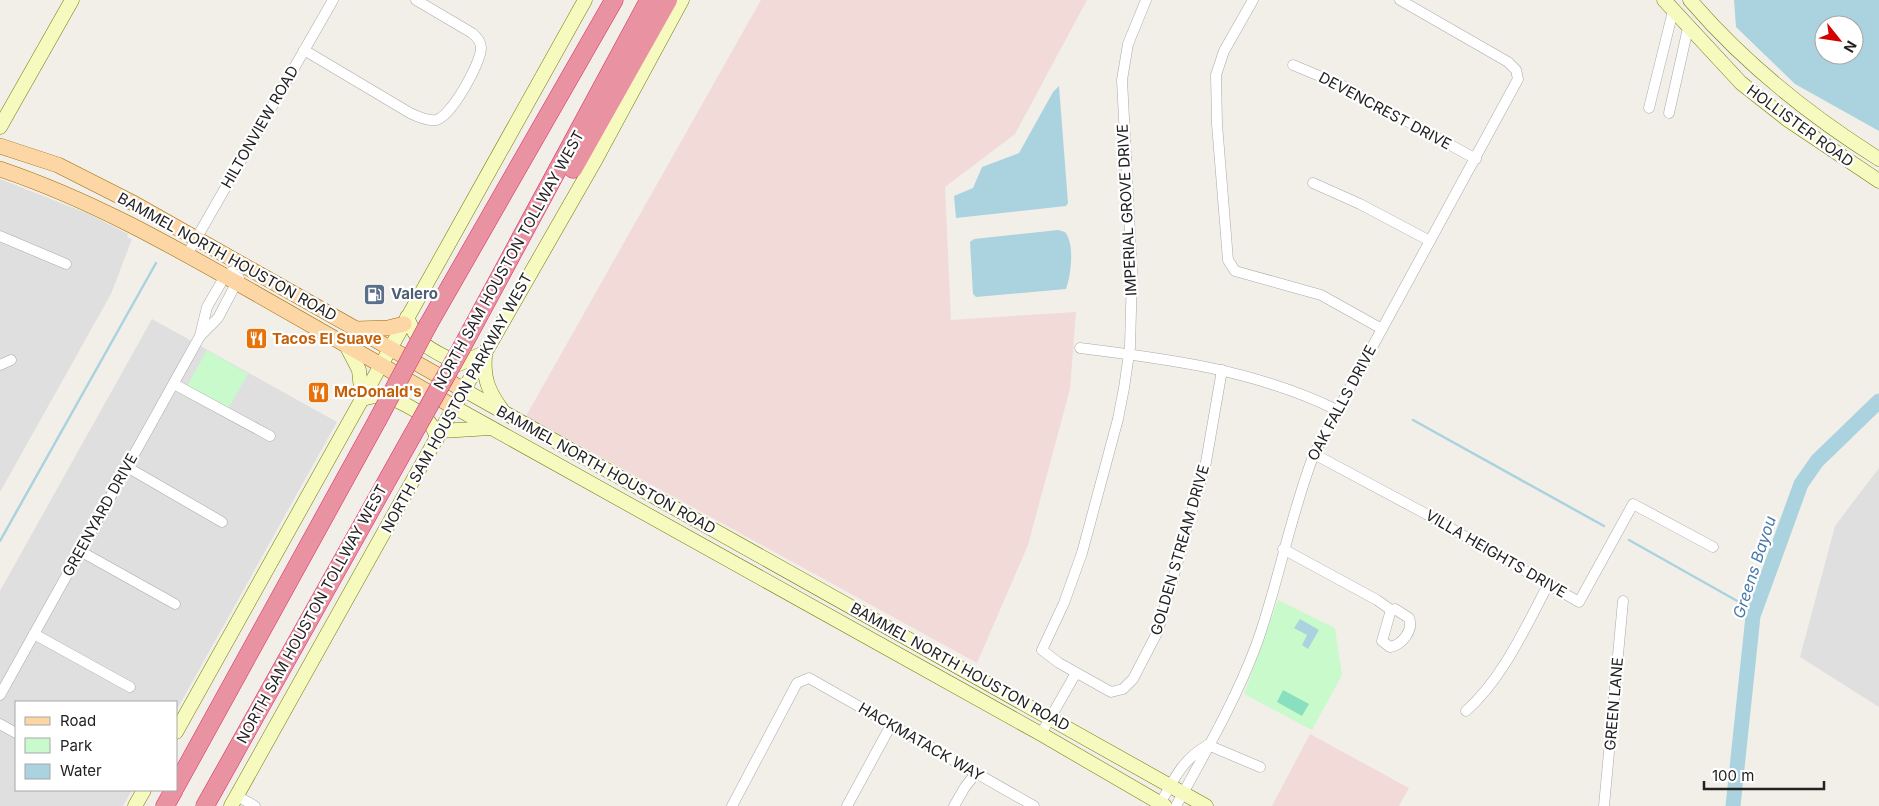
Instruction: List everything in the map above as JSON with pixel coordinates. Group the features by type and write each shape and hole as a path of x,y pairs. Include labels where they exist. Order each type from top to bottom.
{"highway":[{"path":"495,208 522,150 601,0"},
{"path":"178,782 428,325 614,0"},
{"name":"NORTH SAM HOUSTON TOLLWAY WEST","path":"205,806 481,313 649,0"},
{"path":"481,313 561,189 668,0"},
{"path":"165,806 173,791"}],"main road":[{"path":"0,127 72,0"},
{"path":"178,728 585,0"},
{"name":"NORTH SAM HOUSTON PARKWAY WEST","path":"234,801 485,352 596,159 682,0"},
{"path":"1688,28 1695,2"},
{"name":"HOLLISTER ROAD","path":"1695,2 1755,68 1800,104 1879,159"},
{"name":"HOLLISTER ROAD","path":"1671,4 1688,28 1749,89 1788,120 1879,181"},
{"name":"BAMMEL NORTH HOUSTON ROAD","path":"0,146 58,165 196,238 1206,806"},
{"name":"BAMMEL NORTH HOUSTON ROAD","path":"0,169 85,201 188,253 231,280 454,407 1041,734 1162,805"},
{"path":"355,329 388,328 406,320"},
{"path":"406,320 414,335 423,344 459,364 485,352 484,372 486,383 504,412"},
{"path":"346,345 359,370 362,399"},
{"path":"362,399 384,394 428,417 439,435 492,428"},
{"path":"698,544 708,527"},
{"path":"837,620 847,604"},
{"path":"135,806 143,791"}],"street":[{"name":"HILTONVIEW ROAD","path":"188,253 333,0"},
{"path":"304,50 410,113 424,119 437,120 450,111 479,60 481,48 479,38 472,32 416,0"},
{"name":"IMPERIAL GROVE DRIVE","path":"1042,650 1067,597 1082,553 1118,419 1129,354 1132,255 1122,80 1128,44 1146,0"},
{"path":"1253,0 1224,51 1216,75 1228,260 1235,271 1320,295 1382,328"},
{"name":"OAK FALLS DRIVE","path":"1176,806 1230,706 1257,643 1283,549 1314,454 1518,79 1516,70 1508,62 1404,1"},
{"path":"1649,108 1671,4"},
{"path":"1669,112 1688,28"},
{"name":"DEVENCREST DRIVE","path":"1293,66 1341,85 1476,159"},
{"path":"1313,183 1360,204 1430,242"},
{"path":"0,236 66,264"},
{"name":"GREENYARD DRIVE","path":"0,695 200,336 207,307 242,265"},
{"name":"GREENYARD DRIVE","path":"200,336 218,318 231,280"},
{"path":"1080,348 1129,354 1222,370 1276,384 1337,410"},
{"path":"0,365 12,360"},
{"name":"GOLDEN STREAM DRIVE","path":"1042,650 1076,674 1111,692 1123,689 1133,679 1153,642 1173,580 1206,462 1222,370"},
{"path":"174,384 270,436"},
{"name":"VILLA HEIGHTS DRIVE","path":"1314,454 1426,514 1579,602 1633,504 1713,547"},
{"path":"127,467 222,522"},
{"path":"1283,549 1377,600 1390,610"},
{"path":"80,551 175,604"},
{"path":"1466,711 1485,692 1499,671 1548,585"},
{"name":"GREEN LANE","path":"1604,806 1623,601"},
{"path":"34,634 130,688"},
{"path":"1041,734 1076,674"},
{"name":"HACKMATACK WAY","path":"732,806 797,683 809,678 1034,806"},
{"path":"0,724 15,732"},
{"path":"847,806 891,725"},
{"path":"1208,745 1260,767"},
{"name":"OAK FALLS DRIVE","path":"1162,805 1170,786 1193,753 1208,745"},
{"path":"954,806 965,787 976,774"},
{"path":"234,801 256,806"}],"shaded area":[{"path":"761,0 1087,0 1015,134 945,187 951,320 1076,312 1070,389 1028,545 977,663 526,416"},
{"path":"0,179 89,214 128,234 127,237 132,239 111,294 0,492"},
{"path":"152,319 337,422 178,707 178,701 15,701 15,791 131,791 123,806 0,806 0,591"},
{"path":"1879,468 1879,707 1800,657 1835,526"},
{"path":"1310,734 1409,788 1399,806 1272,806"}],"green space":[{"path":"207,350 248,374 228,409 187,386"},
{"path":"1278,600 1335,628 1342,675 1312,730 1244,694"},
{"path":"1283,690 1309,704 1302,716 1277,702"}],"water":[{"path":"1734,0 1879,0 1879,131 1795,84 1736,27"},
{"path":"1059,86 1068,203 1066,206 956,218 954,196 973,188 982,167 1019,153 1053,92"},
{"path":"1058,230 1065,232 1070,244 1071,268 1066,289 976,297 973,294 970,242 974,239"},
{"path":"1300,619 1319,630 1308,649 1302,645 1307,635 1294,628"}],"waterway":[{"path":"0,541 156,263"},
{"name":"Greens Bayou","path":"1733,806 1753,616 1801,484 1817,461 1879,401"},
{"path":"1413,420 1604,526"},
{"path":"1629,540 1755,611"}],"place":[{"name":"Valero","path":"375,294"},
{"name":"Tacos El Suave","path":"256,339"},
{"name":"McDonald's","path":"318,392"}]}
